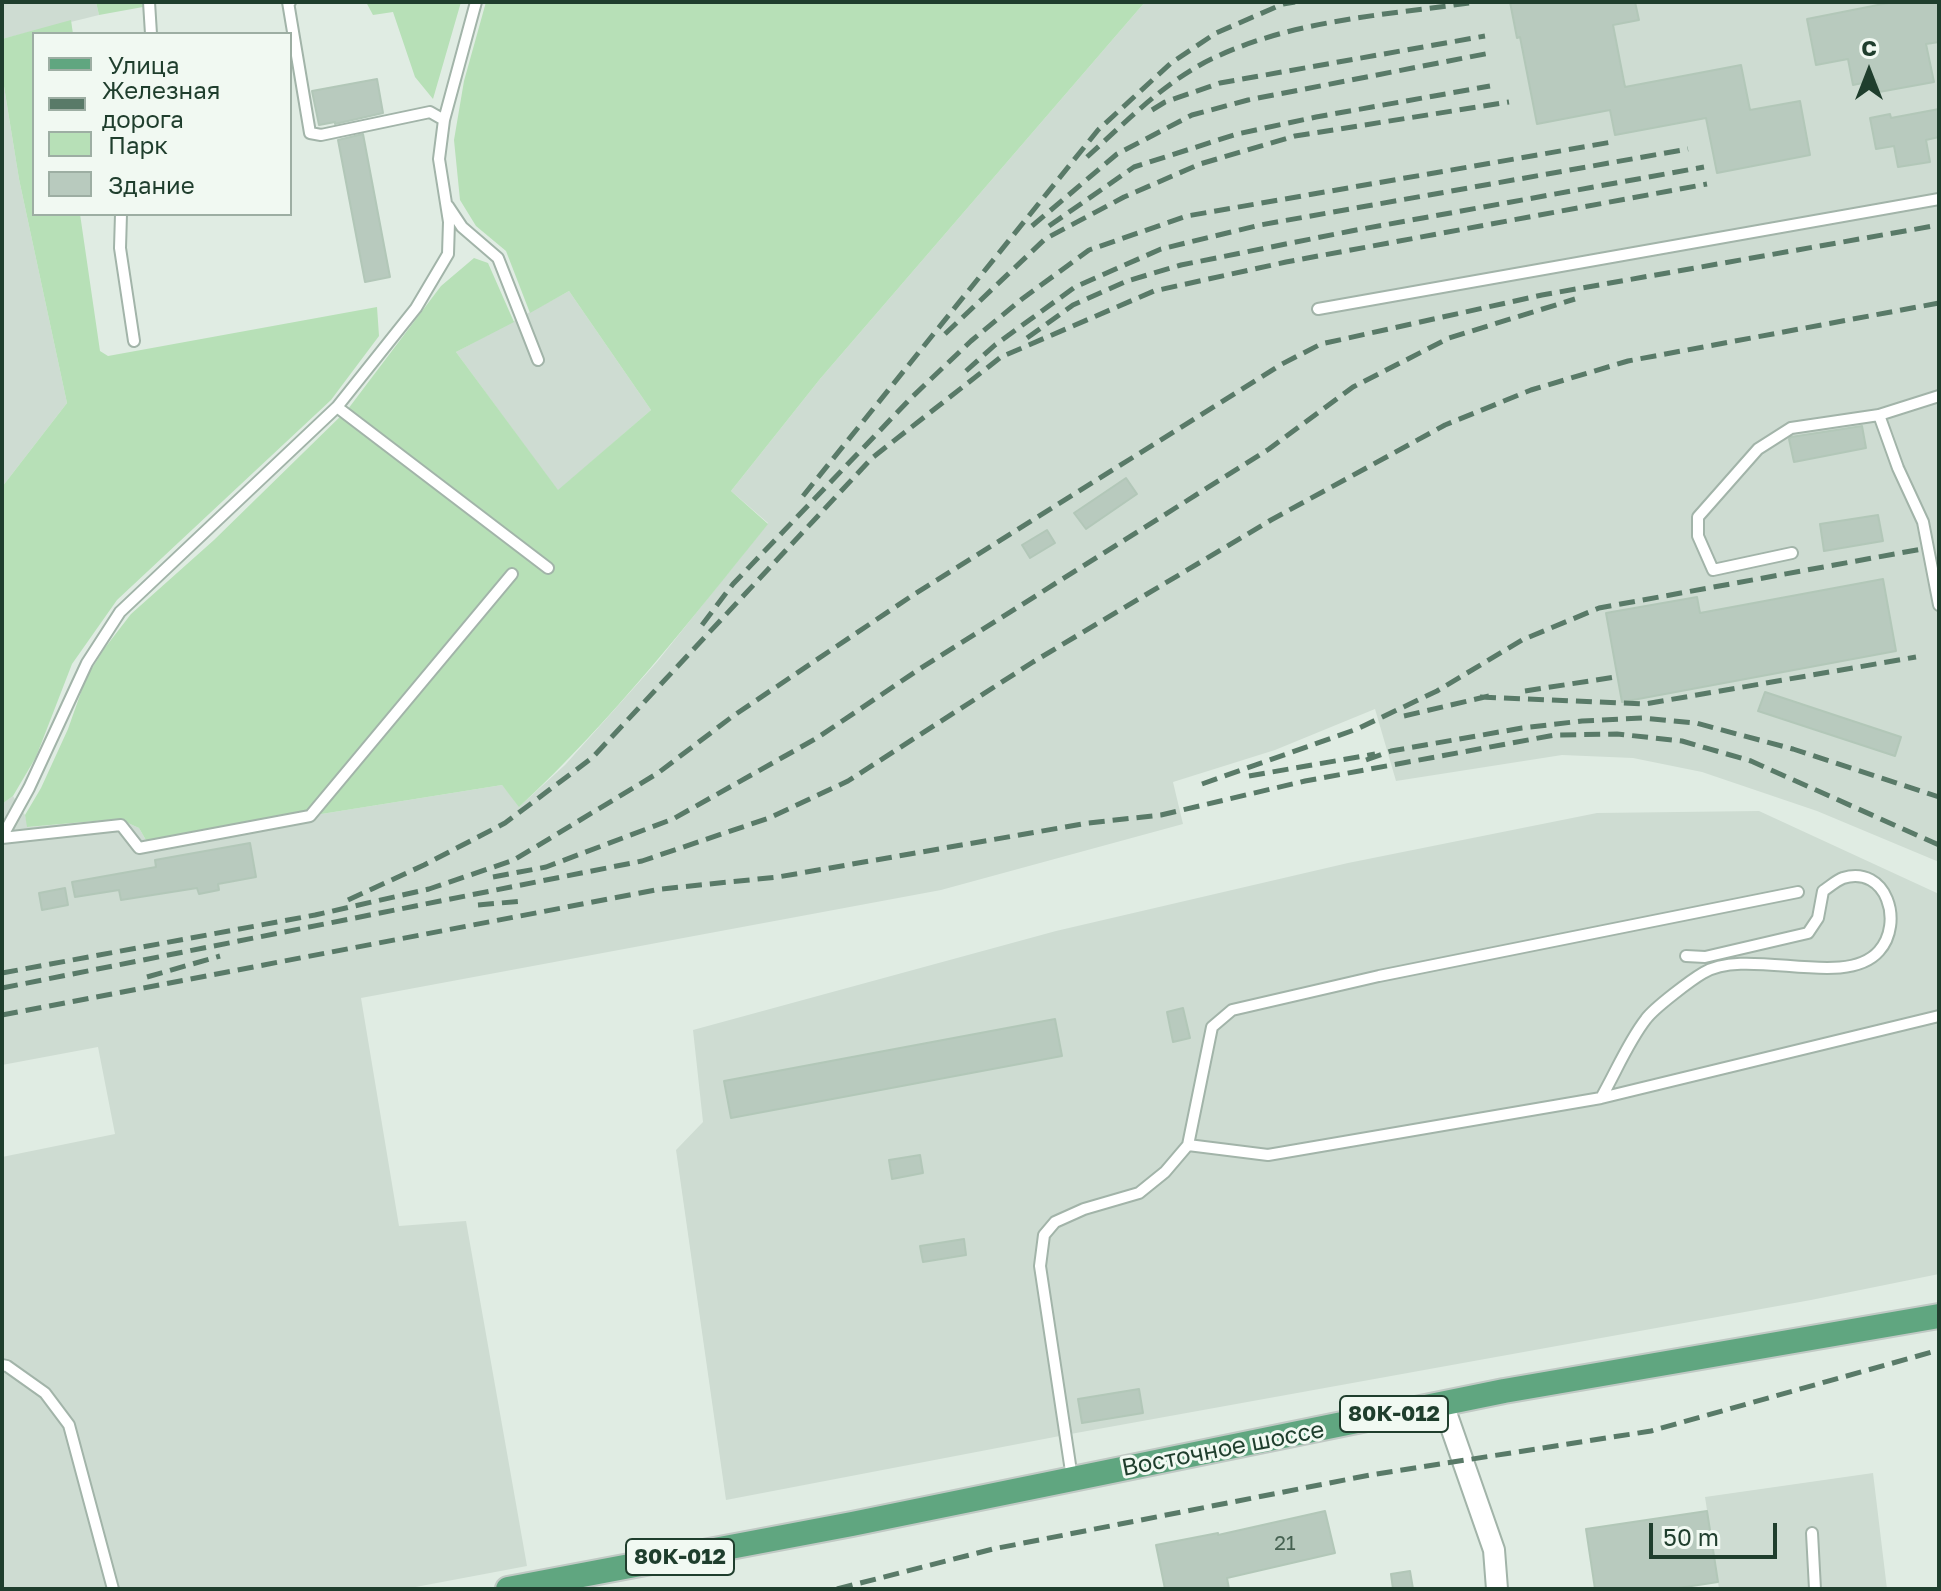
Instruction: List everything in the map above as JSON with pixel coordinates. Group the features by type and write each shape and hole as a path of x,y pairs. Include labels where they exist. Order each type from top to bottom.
{"main road":[{"name":"Восточное шоссе","path":"508,1589 1072,1480 1519,1388 1939,1316"}],"street":[{"path":"1443,1404 1494,1550 1497,1589"}],"lane":[{"path":"149,2 151,32"},
{"path":"290,2 310,133 321,135 430,112 444,120"},
{"path":"2,838 29,788 87,663 120,612 337,407 416,308 448,254 446,204 439,159 444,120 476,2"},
{"path":"1318,309 1939,199"},
{"path":"446,204 462,227 498,258 538,360"},
{"path":"121,216 120,248 134,341"},
{"path":"1792,553 1713,570 1698,536 1698,517 1758,449 1791,428 1879,415 1939,396"},
{"path":"337,407 548,568"},
{"path":"1879,415 1898,468 1923,522 1939,605"},
{"path":"2,838 121,825 139,848 310,816 512,574"},
{"path":"1601,1098 1647,1017 1703,972 1729,963 1801,968 1853,966 1878,952 1892,928 1890,907 1883,890 1867,878 1843,878 1823,891 1818,918 1808,933 1705,957 1686,956"},
{"path":"1072,1480 1040,1266 1044,1235 1055,1222 1084,1209 1139,1193 1165,1172 1188,1145 1212,1027 1232,1010 1379,976 1798,892"},
{"path":"1188,1145 1268,1155 1601,1098 1939,1016"},
{"path":"2,1365 45,1393 69,1425 113,1589"},
{"path":"1812,1533 1815,1589"}],"shaded area":[{"path":"2,2 96,2 99,15 2,39"},
{"path":"1145,2 1939,2 1939,862 1817,811 1702,772 1633,758 1562,755 1396,781 1375,709 1275,750 1173,782 1183,824 941,890 361,998 399,1226 466,1221 527,1566 405,1589 2,1589 2,1157 115,1134 98,1047 2,1065 2,804 13,796 25,815 28,827 119,819 139,828 147,842 502,785 520,806 565,765 657,662 768,523 731,491 820,379"},
{"path":"2,74 19,179 67,403 2,487"},
{"path":"569,291 651,410 558,491 456,352"},
{"path":"1759,811 1939,894 1939,1274 726,1500 676,1150 703,1122 693,1030 1056,931 1348,863 1597,813"},
{"path":"1873,1473 1887,1589 1719,1589 1705,1497"}],"green space":[{"path":"96,2 142,2 143,7 99,15"},
{"path":"366,2 461,2 433,99 415,77 393,12 373,15"},
{"path":"486,2 1145,2 820,379 731,491 768,524 618,706 519,807 502,785 147,842 139,828 119,819 27,827 25,815 68,729 86,678 131,614 214,540 348,409 441,286 474,258 488,263 514,322 456,352 558,490 651,410 569,291 530,313 506,251 476,226 460,200 454,140 464,81"},
{"path":"71,20 73,32 32,32 32,216 80,216 100,351 108,356 377,307 379,336 331,400 117,600 72,664 36,757 13,796 2,804 2,487 67,403 19,179 2,74 2,39"}],"building":[{"path":"1510,2 1635,2 1639,20 1613,25 1625,87 1741,65 1750,110 1800,101 1810,155 1717,173 1706,118 1615,135 1610,110 1537,124"},
{"path":"1893,2 1939,2 1939,42 1926,44 1934,82 1879,92 1877,80 1853,85 1848,59 1816,65 1807,19"},
{"path":"377,79 383,113 319,125 312,91"},
{"path":"1939,109 1939,137 1926,140 1930,162 1898,167 1894,146 1876,149 1870,118 1890,114 1891,118"},
{"path":"363,134 390,277 365,282 338,140"},
{"path":"1862,426 1866,448 1794,462 1791,437"},
{"path":"1126,478 1137,494 1086,529 1074,513"},
{"path":"1878,515 1883,541 1824,551 1820,524"},
{"path":"1047,530 1055,543 1030,558 1022,545"},
{"path":"1883,579 1896,651 1622,702 1606,613 1697,597 1700,613"},
{"path":"1765,692 1901,737 1895,756 1758,711"},
{"path":"250,843 256,877 218,884 219,890 199,894 197,888 121,900 119,890 75,897 72,882 156,867 155,860"},
{"path":"65,888 68,905 42,910 39,893"},
{"path":"1183,1008 1190,1038 1173,1042 1167,1012"},
{"path":"1055,1019 1062,1056 731,1118 724,1081"},
{"path":"920,1155 923,1173 892,1179 889,1160"},
{"path":"964,1239 966,1255 923,1262 920,1246"},
{"path":"1139,1389 1143,1413 1082,1423 1078,1399"},
{"path":"1325,1511 1335,1553 1227,1578 1229,1589 1165,1589 1156,1545 1218,1535"},
{"path":"1707,1511 1718,1582 1672,1589 1595,1589 1586,1529"},
{"path":"1410,1571 1413,1589 1393,1589 1391,1574"}],"railway":[{"path":"803,496 1098,130 1171,63 1216,33 1283,4 1295,2"},
{"path":"1087,157 1149,101 1182,76 1218,56 1278,34 1341,20 1469,3"},
{"path":"1152,110 1165,102 1220,83 1485,36"},
{"path":"1032,226 1117,154 1192,115 1248,100 1490,53"},
{"path":"1049,226 1134,167 1237,134 1490,86"},
{"path":"945,334 1045,239 1124,197 1200,164 1295,136 1509,102"},
{"path":"702,625 733,584 911,398 971,341 1089,250 1187,216 1612,142"},
{"path":"966,371 995,345 1075,287 1161,249 1260,225 1688,149"},
{"path":"1027,338 1073,305 1127,281 1181,265 1704,167"},
{"path":"348,900 505,823 592,758 872,458 1001,357 1154,291 1286,262 1707,184"},
{"path":"2,973 315,915 429,889 514,860 658,773 733,716 913,595 1282,364 1321,344 1542,295 1939,225"},
{"path":"493,877 546,867 673,819 817,738 918,670 1269,449 1353,387 1449,338 1575,299"},
{"path":"2,988 642,861 769,818 848,781 1033,662 1271,520 1445,425 1531,390 1628,361 1939,303"},
{"path":"1202,784 1357,729 1437,691 1522,640 1599,608 1922,549"},
{"path":"1480,697 1645,704 1916,657"},
{"path":"1525,691 1615,677"},
{"path":"1404,716 1489,696"},
{"path":"1366,760 1391,751 1522,728 1643,718 1696,723 1793,749 1939,797"},
{"path":"2,1015 661,889 778,877 1088,823 1161,815 1305,781 1555,735 1617,734 1682,741 1751,761 1939,845"},
{"path":"1249,776 1375,754"},
{"path":"478,905 523,901"},
{"path":"147,977 220,956"},
{"path":"837,1589 993,1549 1370,1475 1651,1431 1939,1350"}]}
